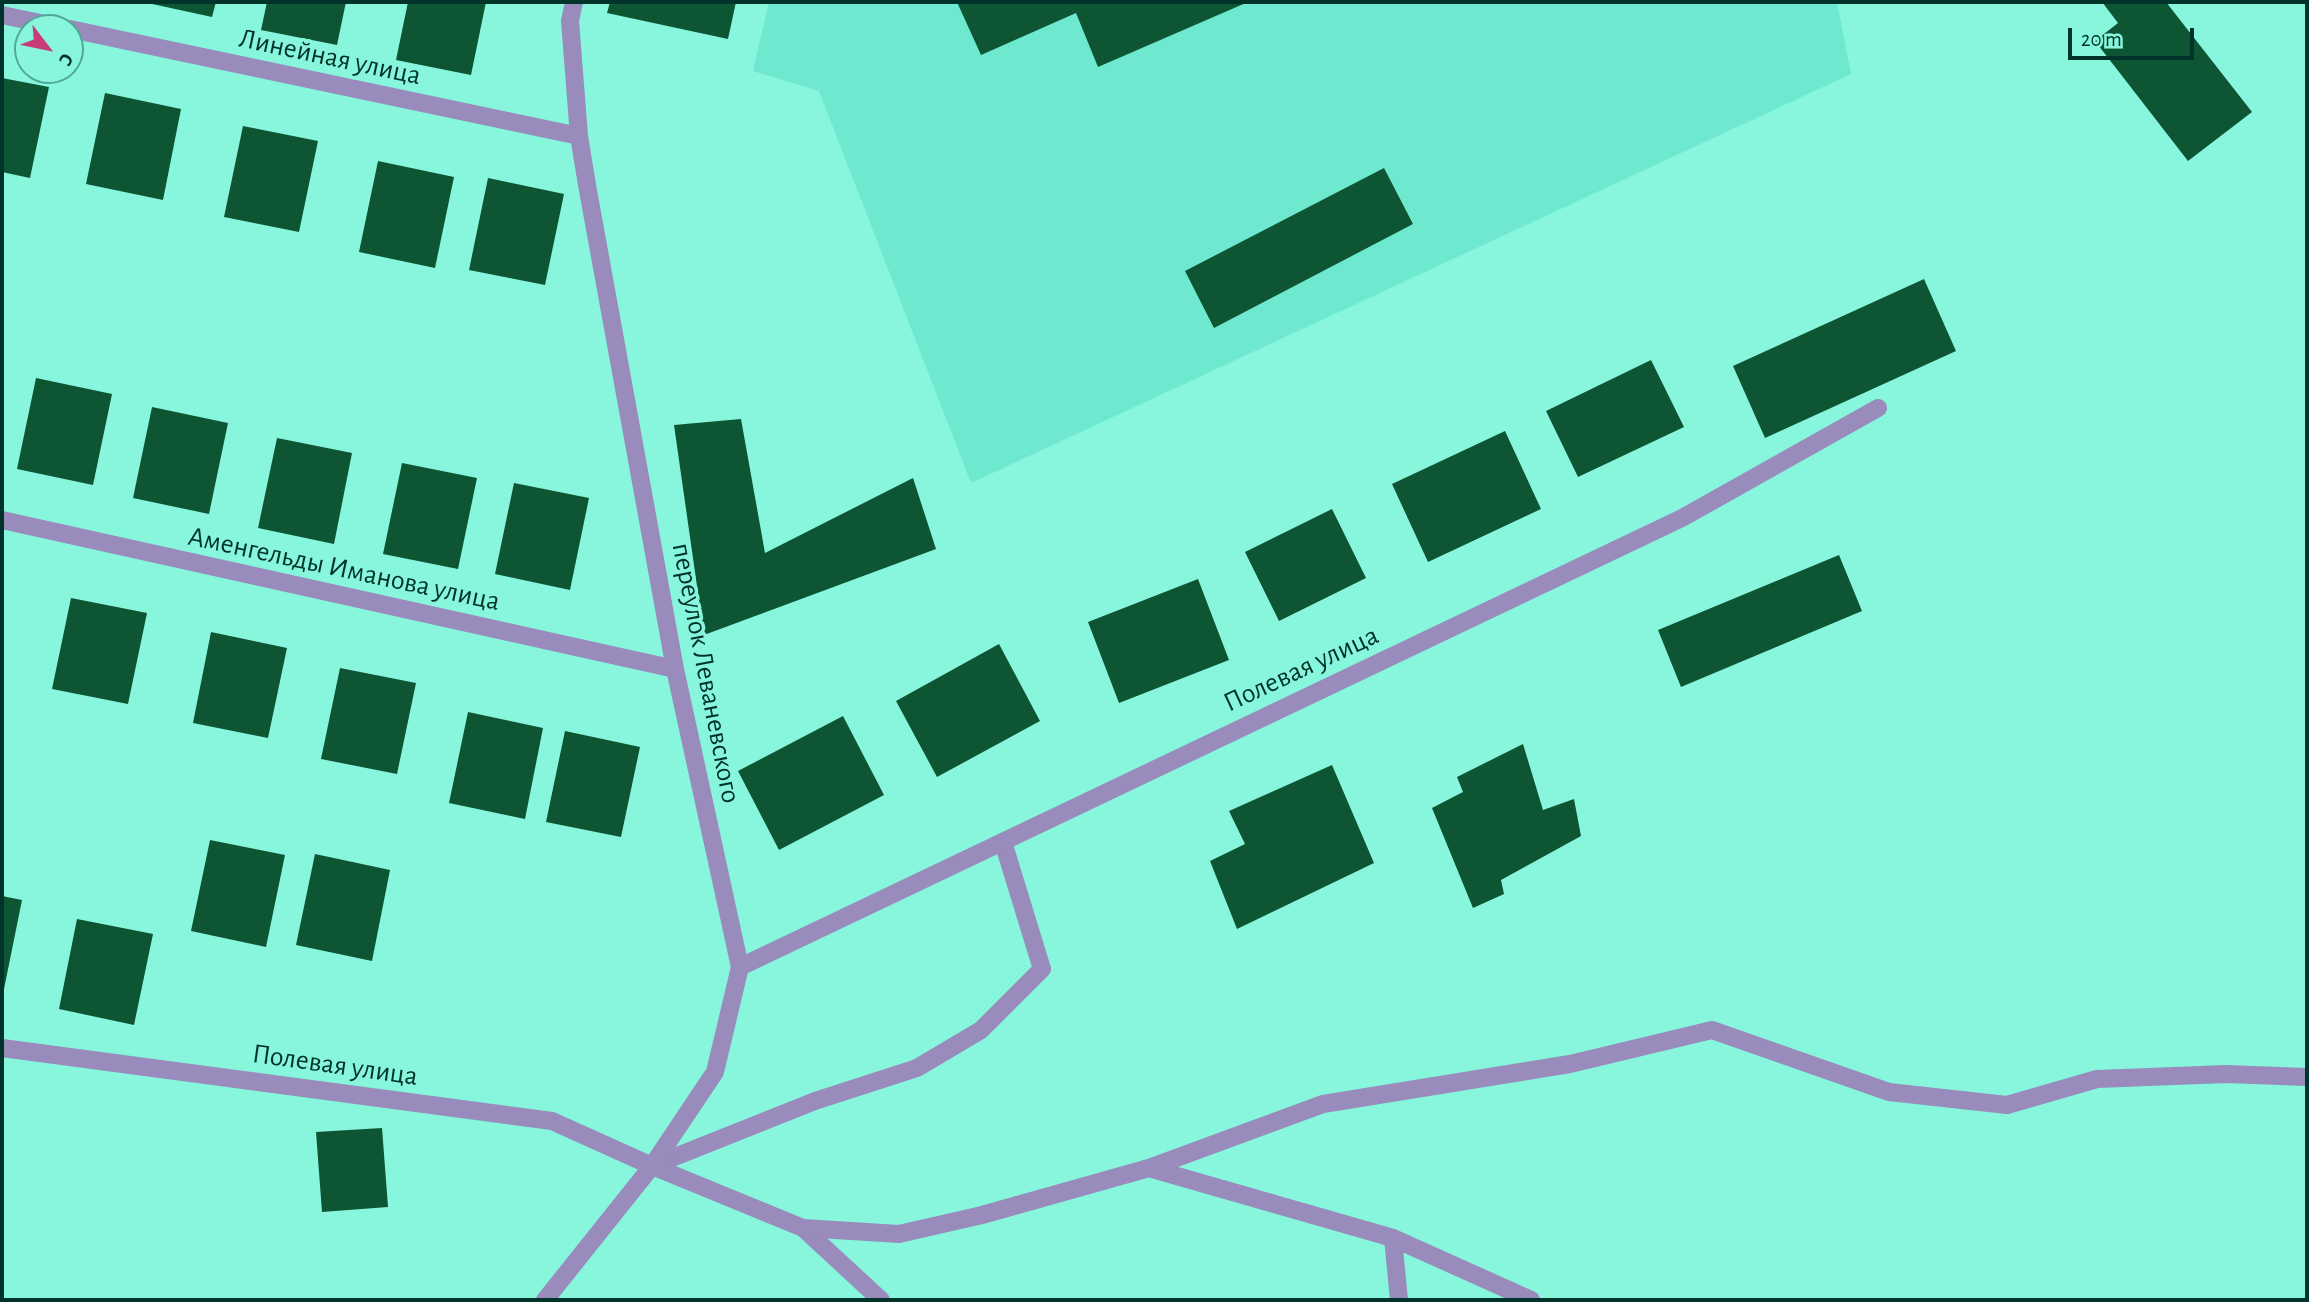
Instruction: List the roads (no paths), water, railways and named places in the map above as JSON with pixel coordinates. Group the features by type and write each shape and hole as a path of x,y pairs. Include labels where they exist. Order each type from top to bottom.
{"street":[{"name":"переулок Леваневского","path":"545,1300 652,1166 715,1072 740,967 676,668 579,136 570,22 574,2"},
{"name":"Линейная улица","path":"84,32 579,136"},
{"name":"Полевая улица","path":"740,967 1682,517 1878,408"},
{"name":"Аменгельды Иманова улица","path":"2,520 676,668"},
{"path":"652,1166 815,1101 917,1068 981,1030 1042,969 1003,842"},
{"path":"803,1228 899,1234 982,1215 1149,1168 1323,1104 1570,1064 1712,1030 1889,1092 2007,1105 2097,1079 2226,1074 2307,1077"},
{"name":"Полевая улица","path":"2,1048 552,1121 652,1166 803,1228"},
{"path":"1149,1168 1393,1238 1531,1300"},
{"path":"803,1228 881,1300"},
{"path":"1393,1238 1399,1300"}]}
